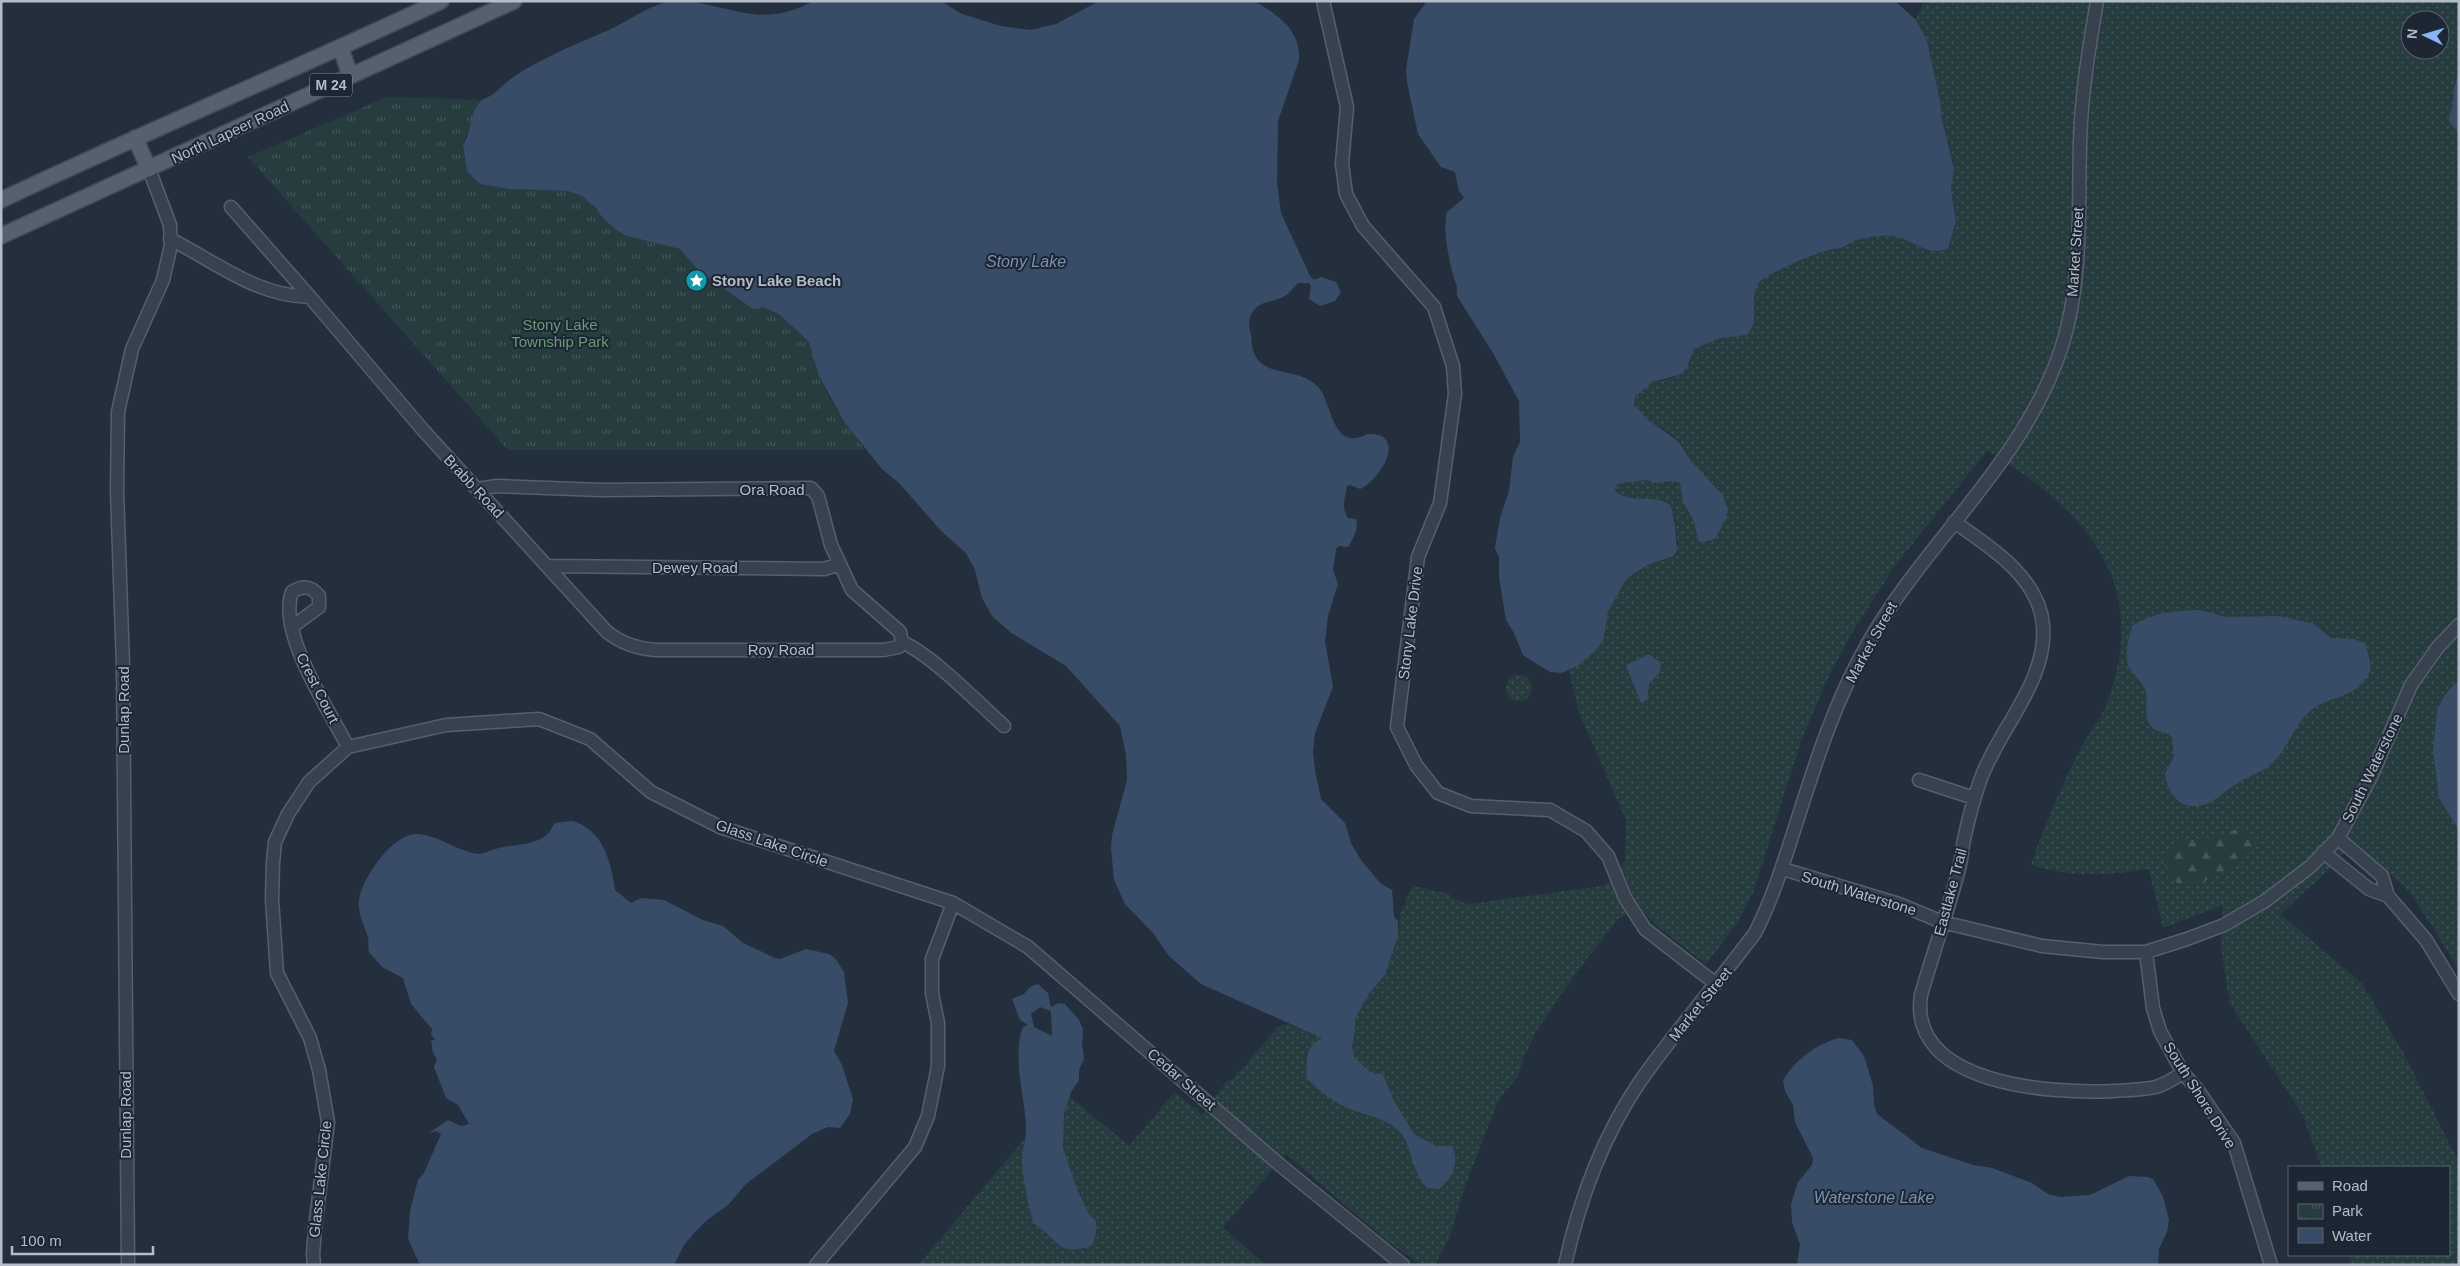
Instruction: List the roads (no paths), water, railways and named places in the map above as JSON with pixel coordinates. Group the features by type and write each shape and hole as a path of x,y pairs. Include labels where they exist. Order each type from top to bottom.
{"main road":[{"name":"North Lapeer Road","path":"1,200 442,1"},
{"name":"North Lapeer Road","path":"1,236 514,1"},
{"path":"341,48 350,76"},
{"path":"135,138 149,169"}],"street":[{"name":"Stony Lake Drive","path":"1322,1 1347,107 1342,164 1346,194 1363,226 1434,307 1453,366 1455,394 1440,503 1418,557 1397,727 1416,765 1438,793 1471,806 1550,810 1586,831 1608,856 1625,898 1645,929 1716,984"},
{"name":"Market Street","path":"1565,1265 1576,1219 1600,1155 1638,1085 1755,933 1783,869 1833,713 1855,666 1891,604 2022,434 2048,383 2065,336 2078,265 2080,140 2084,88 2097,1"},
{"name":"Dunlap Road","path":"128,1265 123,666 118,491 118,412 132,349 164,280 170,238 170,225 164,205 149,169"},
{"name":"Brabb Road","path":"231,207 424,430 607,632 630,646 656,650"},
{"path":"170,238 245,281 266,290 294,297 310,297"},
{"name":"Ora Road","path":"477,489 497,486 601,490 812,488 818,496 831,545 852,590 900,632 902,642 911,646 928,659 1004,726"},
{"name":"Eastlake Trail","path":"1954,522 1988,545 2026,581 2037,601 2043,623 2043,636 2035,674 1988,759 1974,798 1959,871 1920,996 1920,1010 1924,1029 1930,1039 1950,1059 1963,1068 2037,1090 2073,1092 2144,1089 2164,1084 2183,1072"},
{"name":"Dewey Road","path":"549,566 817,569 840,564"},
{"name":"South Waterstone","path":"1783,869 1899,904 1942,922 2060,949 2146,952 2186,939 2241,917 2311,866 2338,838 2371,778 2411,685 2438,647 2459,625"},
{"name":"Crest Court","path":"292,627 297,650 348,747"},
{"name":"Roy Road","path":"656,650 884,650 899,647 902,642"},
{"name":"Glass Lake Circle","path":"314,1265 315,1228 328,1122 320,1070 310,1038 277,973 272,899 273,863 275,842 288,814 309,782 348,747 446,725 539,719 590,739 651,792 720,827 953,903"},
{"path":"1919,780 1974,798"},
{"path":"2338,838 2382,876 2388,896 2426,940 2459,994"},
{"path":"2323,852 2369,889 2388,896"},
{"path":"816,1265 915,1147 928,1116 938,1066 938,1023 932,993 932,959 953,903"},
{"name":"Cedar Street","path":"953,903 1028,947 1280,1166 1404,1265"},
{"name":"South Shore Drive","path":"2146,952 2156,1020 2160,1031 2183,1072 2234,1143 2272,1265"}],"water":[{"name":"Stony Lake","path":"814,1 941,1 962,14 1001,26 1030,30 1056,24 1099,1 1254,1 1279,17 1292,32 1299,49 1299,60 1278,121 1277,183 1281,213 1310,276 1314,280 1321,277 1336,282 1341,292 1335,301 1320,306 1309,299 1311,286 1309,283 1298,283 1285,296 1257,307 1250,316 1249,325 1252,348 1258,360 1265,366 1307,379 1316,385 1323,394 1333,420 1342,434 1349,438 1357,438 1367,434 1377,435 1383,437 1389,449 1383,466 1366,486 1360,489 1350,485 1347,486 1344,502 1346,514 1348,518 1356,519 1357,526 1354,537 1348,547 1339,546 1336,549 1333,570 1338,584 1328,616 1325,641 1333,687 1315,733 1313,751 1321,799 1345,823 1351,843 1361,860 1380,883 1392,890 1394,917 1398,921 1398,935 1385,975 1368,995 1355,1019 1352,1045 1354,1057 1371,1073 1383,1074 1394,1101 1414,1134 1436,1146 1452,1146 1455,1158 1454,1169 1448,1180 1439,1189 1427,1188 1421,1181 1403,1135 1398,1130 1386,1122 1338,1103 1306,1078 1308,1054 1312,1045 1322,1038 1201,984 1169,956 1153,933 1125,904 1114,880 1111,848 1112,835 1127,780 1126,755 1120,726 1066,666 1010,632 992,616 982,598 975,570 966,553 941,531 900,484 882,469 845,423 819,376 809,342 780,315 763,307 753,309 698,270 680,249 627,236 616,230 582,196 568,191 509,189 480,184 467,171 463,145 478,105 509,80 550,56 611,29 651,7 669,2 697,3 760,15 794,10"},
{"path":"1427,1 1895,1 1916,20 1927,40 1940,100 1942,120 1954,168 1951,190 1956,221 1948,248 1941,251 1933,251 1898,237 1874,236 1851,242 1844,247 1827,250 1781,269 1765,278 1756,288 1754,322 1747,335 1720,338 1694,349 1686,369 1679,375 1652,382 1635,397 1634,405 1647,419 1678,441 1691,461 1723,495 1728,510 1726,519 1715,539 1702,543 1698,541 1694,521 1683,502 1680,483 1672,481 1658,483 1645,480 1617,484 1615,491 1622,495 1637,499 1659,500 1671,506 1677,551 1673,556 1648,565 1627,578 1608,612 1604,638 1598,648 1578,666 1561,673 1550,672 1523,655 1506,620 1499,577 1499,557 1495,548 1500,518 1509,491 1513,457 1520,442 1519,401 1493,353 1457,296 1457,287 1449,258 1445,229 1447,212 1464,198 1459,191 1455,172 1441,167 1418,134 1406,70 1414,19"},
{"path":"2459,71 2459,134 2449,121 2449,116 2453,105 2454,89"},
{"path":"2199,610 2227,617 2280,616 2314,624 2331,638 2353,639 2366,643 2371,667 2368,676 2362,684 2309,712 2303,718 2277,759 2267,767 2234,785 2210,802 2198,806 2190,806 2183,804 2173,795 2166,781 2165,773 2174,756 2172,737 2154,729 2150,725 2146,712 2145,688 2128,665 2127,651 2132,626 2140,621 2165,613"},
{"path":"1649,654 1661,663 1660,672 1649,684 1647,700 1641,703 1626,665"},
{"path":"2459,679 2459,830 2439,798 2433,750 2437,711 2444,696"},
{"path":"572,821 583,825 598,839 608,858 615,890 631,903 641,898 664,900 703,920 723,926 743,943 775,958 780,959 806,949 829,954 836,959 844,972 848,1003 834,1051 842,1065 853,1099 850,1114 840,1128 828,1127 812,1134 746,1184 728,1205 707,1220 695,1232 684,1245 674,1265 420,1265 408,1239 410,1211 418,1180 424,1173 441,1134 437,1131 429,1133 448,1120 461,1126 469,1124 458,1105 446,1098 434,1067 437,1059 433,1053 431,1041 435,1039 431,1035 432,1029 411,1004 403,978 382,967 369,952 368,936 359,910 361,891 380,858 399,840 409,835 426,835 466,851 480,854 538,840 549,833 555,823"},
{"path":"1038,984 1048,993 1051,1007 1058,1003 1065,1004 1079,1020 1083,1029 1084,1059 1079,1070 1079,1080 1071,1092 1064,1113 1063,1148 1077,1189 1089,1214 1096,1221 1096,1234 1092,1245 1080,1249 1071,1250 1064,1248 1034,1224 1026,1193 1022,1160 1026,1134 1018,1052 1023,1027 1028,1025 1020,1020 1012,999 1024,994 1030,987","holes":["1040,1007 1051,1011 1052,1036 1034,1027 1031,1014"]},
{"name":"Waterstone Lake","path":"1838,1038 1852,1040 1864,1056 1873,1086 1874,1104 1877,1114 1922,1148 1973,1165 1992,1168 2032,1183 2048,1194 2060,1197 2090,1195 2129,1176 2148,1177 2154,1180 2163,1197 2169,1220 2167,1232 2159,1249 2158,1265 1797,1265 1800,1244 1792,1222 1791,1204 1798,1182 1812,1165 1813,1158 1795,1122 1793,1105 1785,1091 1783,1080 1793,1066 1806,1054"}],"place":[{"name":"Stony Lake Beach","path":"696,280"}],"park label":[{"name":"Stony Lake Township Park","path":"560,332"}]}
